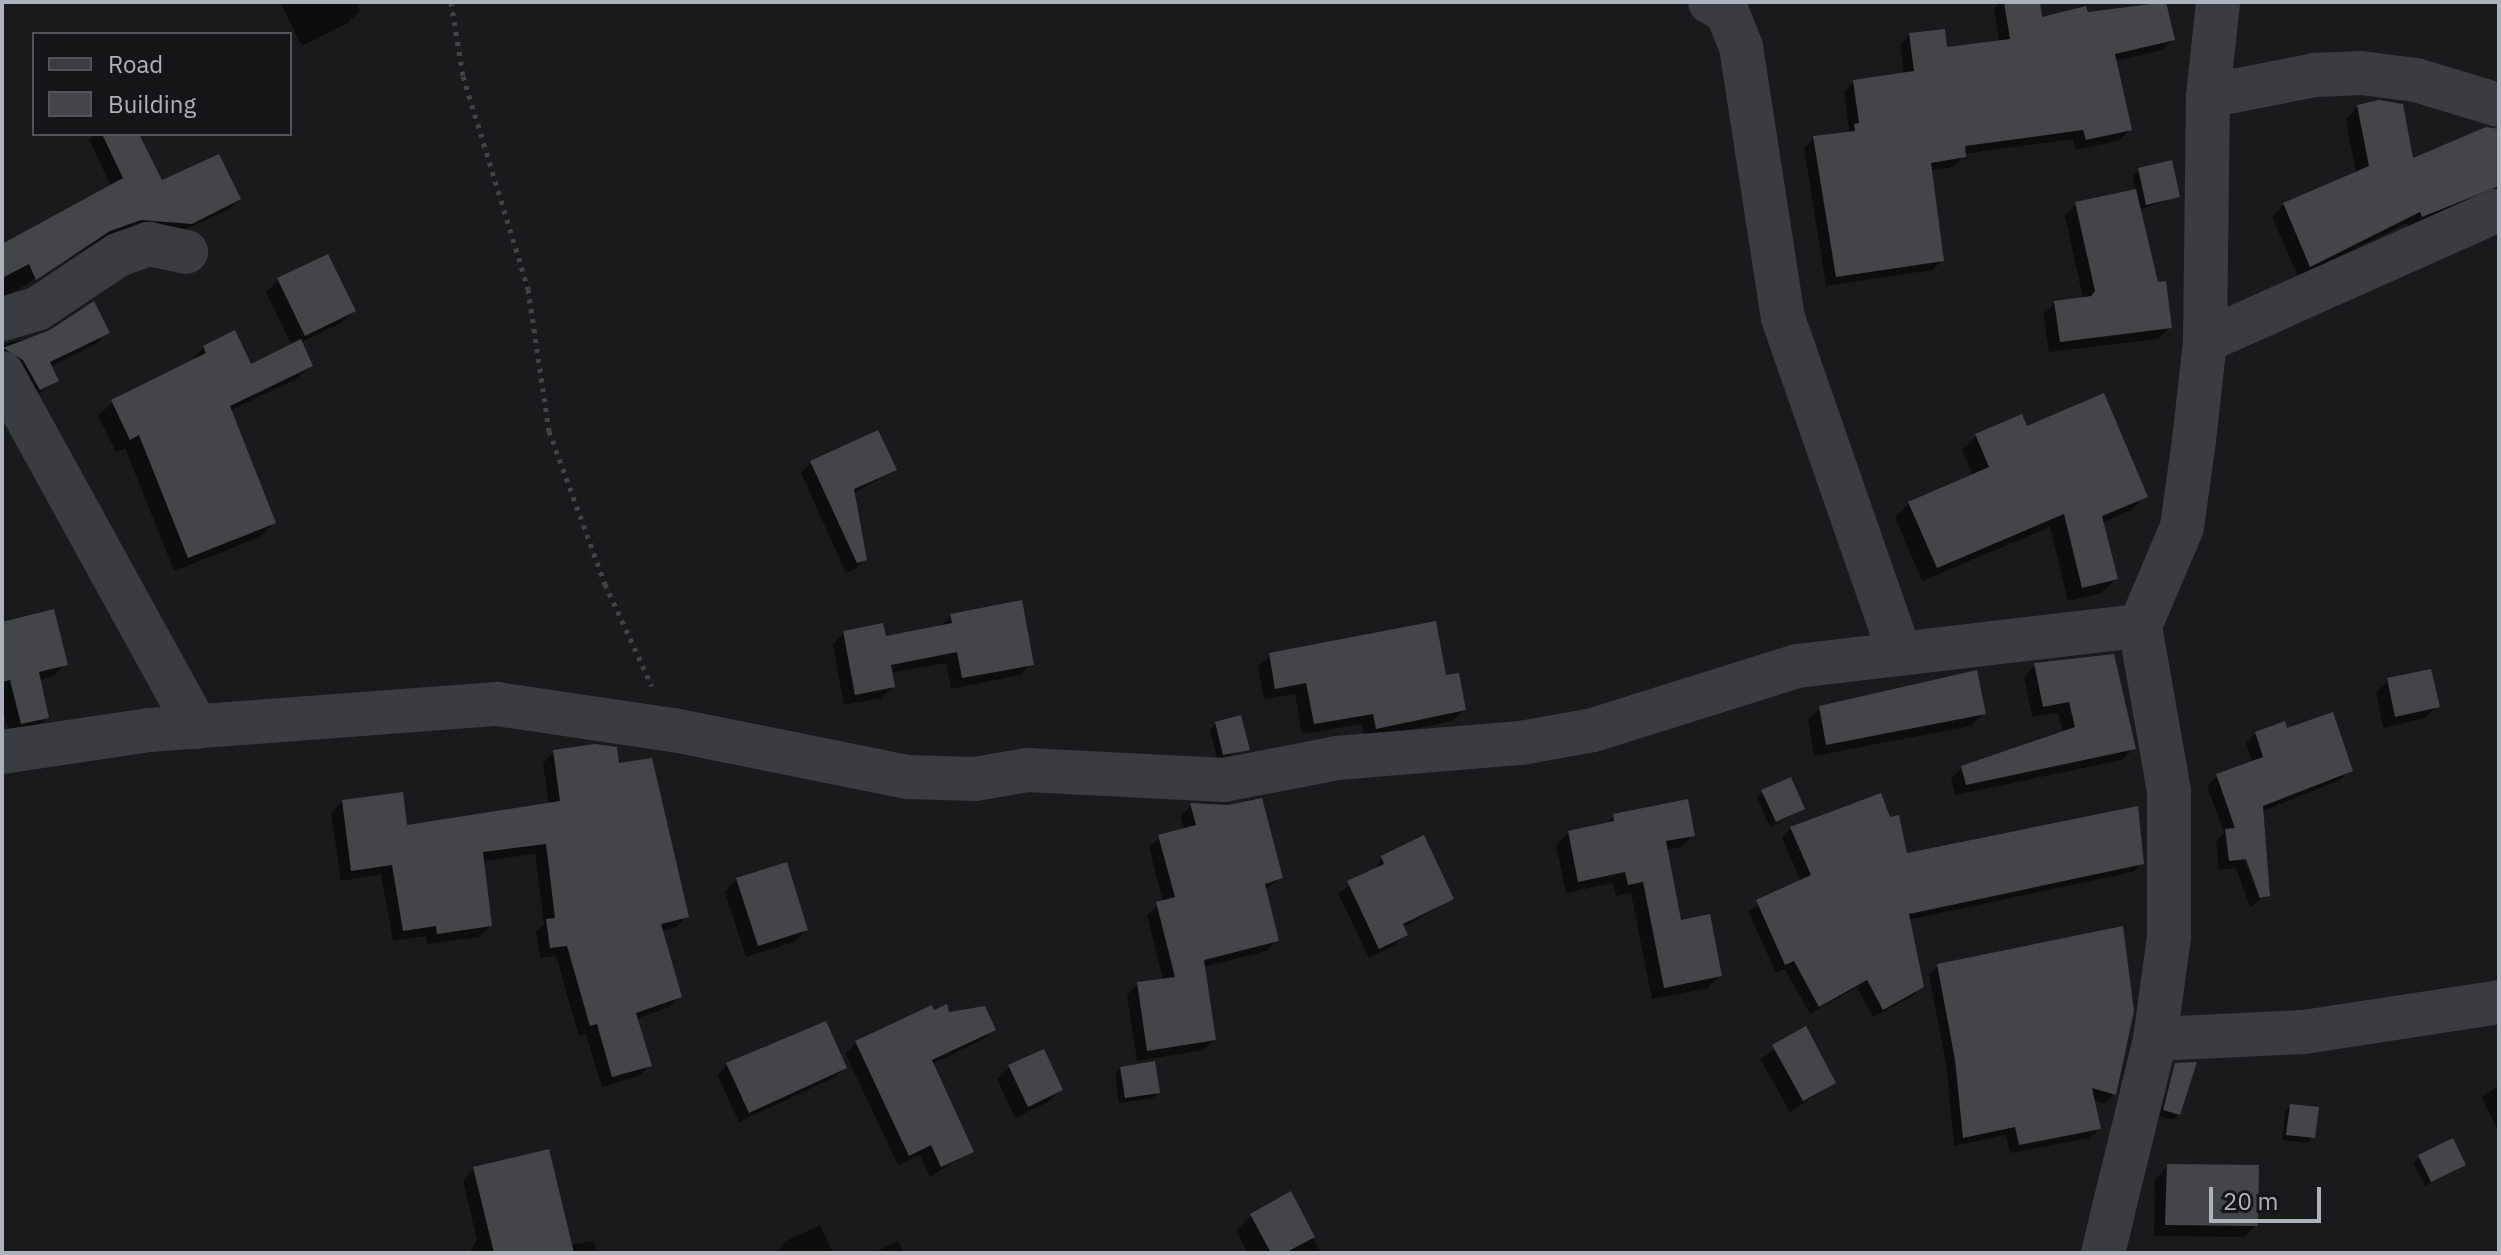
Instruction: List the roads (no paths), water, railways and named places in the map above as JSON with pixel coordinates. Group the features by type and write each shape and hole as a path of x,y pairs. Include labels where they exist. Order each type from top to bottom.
{"street":[{"path":"1710,2 1727,12 1741,47 1783,318 1899,652"},
{"path":"2103,1253 2155,1039 2169,937 2169,791 2140,626 2182,527 2205,341 2208,96 2218,2"},
{"path":"2208,96 2315,75 2361,73 2416,80 2498,102"},
{"path":"2205,341 2496,211"},
{"path":"2,319 37,309 65,286 128,251 149,244 186,252"},
{"path":"2,373 197,727"},
{"path":"2,752 197,727 497,704 674,730 908,777 975,779 1027,770 1224,780 1337,758 1521,743 1593,730 1797,666 2140,626"},
{"path":"2155,1039 2304,1032 2499,1002"}]}
